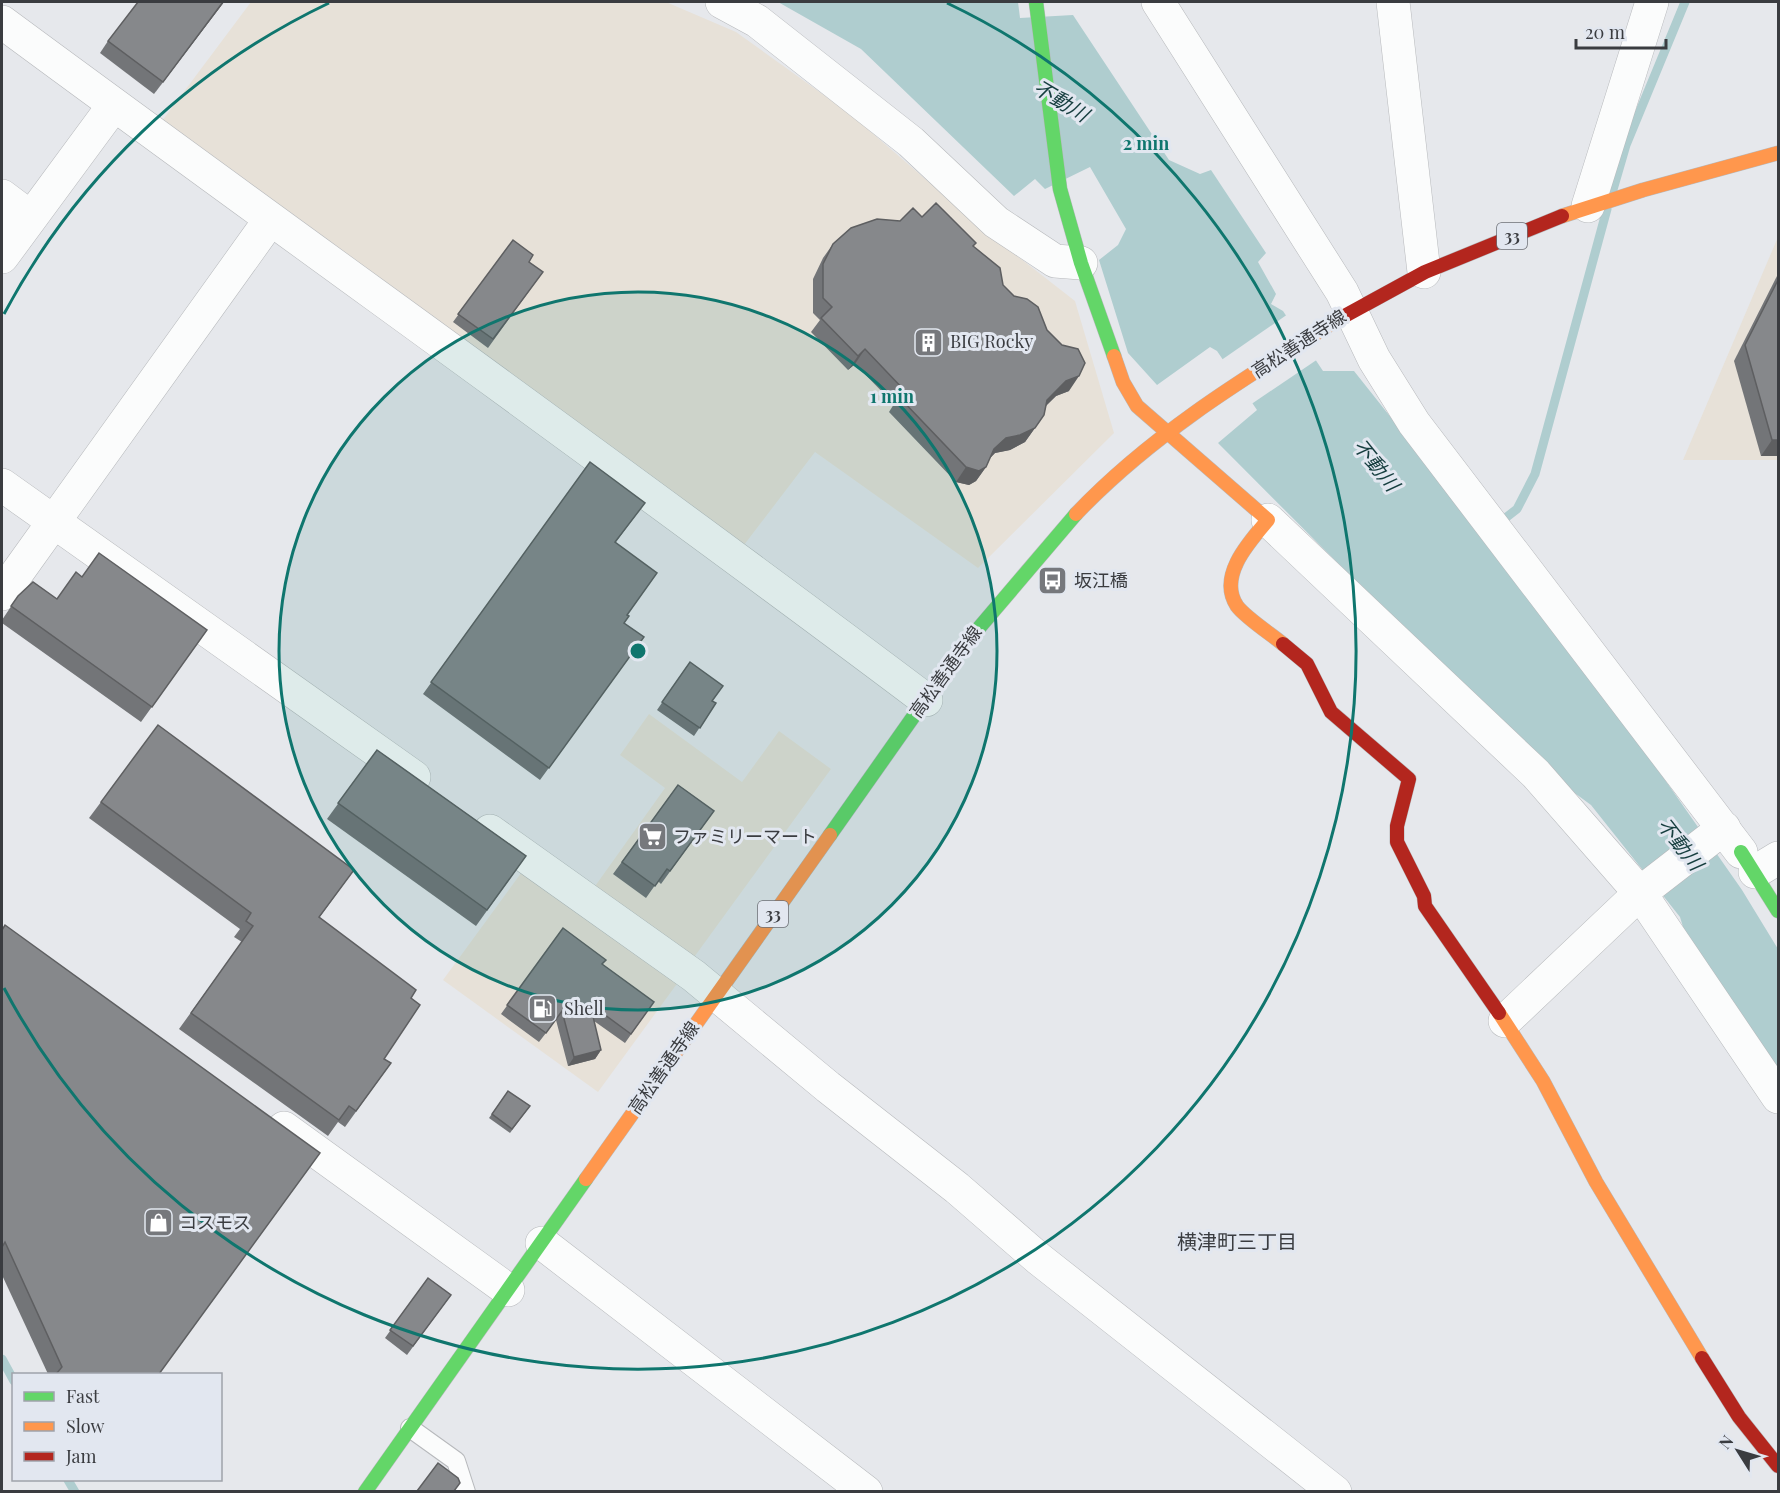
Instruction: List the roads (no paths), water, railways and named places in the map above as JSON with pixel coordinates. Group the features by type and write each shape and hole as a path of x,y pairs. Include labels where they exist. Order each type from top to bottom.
{"main road":[{"path":"1037,5 1060,189 1081,264 1123,382 1137,406 1268,520 1244,547 1230,581 1231,593 1237,606 1307,664 1331,712 1409,779 1409,788 1397,821 1396,842 1424,897 1425,906 1506,1021 1543,1081 1596,1182 1635,1243 1689,1336 1740,1417 1779,1466"},
{"name":"高松善通寺線","path":"365,1491 961,649 1028,567 1126,465 1166,431 1234,386 1350,311 1424,272 1594,204 1779,153"},
{"path":"1742,849 1779,911"}],"street":[{"path":"722,2 757,21 911,142 996,222 1055,261 1081,264"},
{"path":"1158,2 1342,292 1374,359 1414,423 1742,849 1646,888 1506,1021"},
{"path":"1393,2 1424,272"},
{"path":"1594,204 1652,2"},
{"path":"2,22 270,220 529,405 926,700"},
{"path":"2,257 114,105"},
{"path":"2,196 18,208 2,231"},
{"path":"2,594 270,220"},
{"path":"2,485 435,792"},
{"path":"1268,520 1536,774 1646,888 1779,1097"},
{"path":"464,813 694,976 828,1087 957,1188 1039,1259 1335,1491"},
{"path":"262,1112 508,1290"},
{"path":"542,1243 866,1491"}],"lane":[{"path":"410,1428 456,1461 466,1491"}],"water":[{"name":"不動川","path":"778,2 1018,2 1020,18 1073,15 1169,160 1200,174 1211,170 1266,253 1258,262 1276,294 1271,304 1283,311 1323,371 1354,371 1462,507 1663,777 1742,890 1778,949 1778,1072 1684,930 1680,917 1591,805 1546,772 1218,443 1257,410 1217,351 1210,347 1157,385 1128,353 1099,260 1118,245 1126,229 1090,167 1045,189 1035,179 1014,196 861,49"}],"waterway":[{"path":"1612,193 1626,145 1685,2"},
{"path":"1499,523 1517,509 1535,474 1607,209"},
{"path":"2,1359 12,1377"},
{"path":"69,1481 75,1492"}],"place":[{"name":"BIG Rocky","path":"929,342"},
{"name":"坂江橋","path":"1053,581"},
{"name":"ファミリーマート","path":"652,837"},
{"name":"Shell","path":"543,1009"},
{"name":"コスモス","path":"158,1223"}],"district":[{"name":"横津町三丁目","path":"1237,1242"}]}
